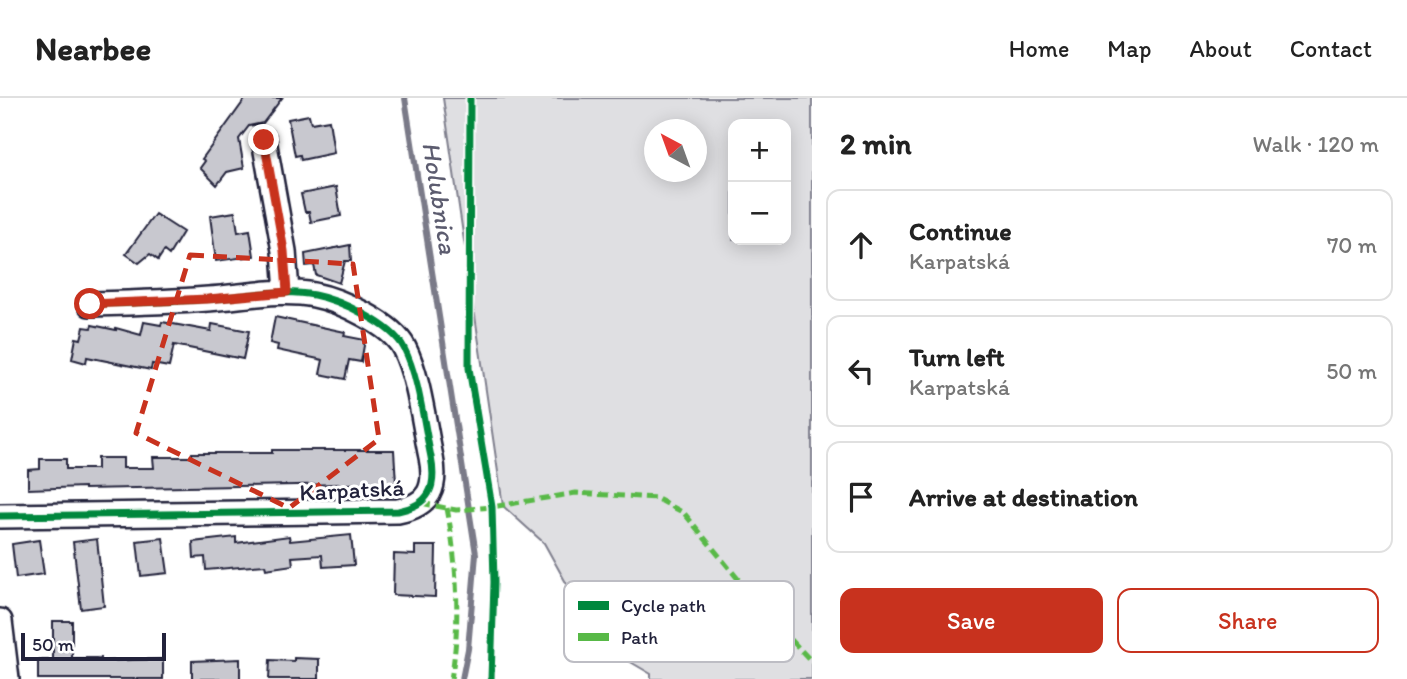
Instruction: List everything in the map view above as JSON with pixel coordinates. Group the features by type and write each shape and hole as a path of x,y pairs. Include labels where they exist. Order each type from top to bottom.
{"street":[{"path":"264,140 284,251 287,292"},
{"name":"Karpatská","path":"0,516 398,511 411,509 421,503 429,493 434,473 411,365 403,346 388,328 370,317 316,295 287,292 208,299 90,304"},
{"path":"0,621 7,679"}],"highlighted area":[{"path":"190,255 353,264 379,439 289,508 136,433"}],"shaded area":[{"path":"443,98 812,98 812,679 651,679 651,674 631,662 794,662 794,581 565,581 544,543 503,506"}],"building":[{"path":"246,98 282,98 263,123 249,126 239,139 244,168 227,172 217,185 200,168 205,161 202,159"},
{"path":"309,115 311,123 329,120 334,153 301,160 300,155 295,156 288,119"},
{"path":"336,187 341,216 311,222 309,212 305,212 301,194"},
{"path":"235,212 238,232 250,230 254,256 216,261 210,216"},
{"path":"155,214 183,232 169,255 164,251 158,260 150,254 139,263 126,254"},
{"path":"350,245 351,261 345,261 339,283 316,275 314,265 306,266 305,254"},
{"path":"275,317 345,332 344,336 365,340 361,362 349,360 345,379 320,374 323,360 277,350 278,345 270,343"},
{"path":"144,322 161,325 162,322 211,331 212,324 249,331 243,359 174,345 169,367 152,364 151,370 87,357 86,363 72,359 76,338 81,339 84,327 91,328 92,325 116,328 141,335"},
{"path":"272,450 394,450 396,483 28,489 28,470 40,469 40,459 66,459 66,469 97,469 97,458 123,458 123,468 154,468 153,457 192,457 192,453 272,453"},
{"path":"351,535 354,565 323,567 322,555 292,557 293,565 266,569 265,565 206,570 205,557 194,558 193,542 236,537 236,543 289,536 290,541"},
{"path":"163,538 168,573 141,576 137,541"},
{"path":"97,539 104,606 81,609 73,542"},
{"path":"39,540 44,574 16,578 12,544"},
{"path":"415,546 436,546 435,597 393,595 394,554 415,555"},
{"path":"53,621 72,621 72,658 101,658 101,661 163,659 163,679 38,679 38,660 53,660"},
{"path":"294,658 319,659 319,679 269,679 270,660 294,661"},
{"path":"240,659 240,679 192,679 192,661"}],"waterway":[{"name":"Holubnica","path":"405,98 476,554 468,649 462,679"}],"marked path":[{"path":"421,503 456,510 576,493 656,498 684,513 740,581"},
{"path":"447,508 457,593 451,679"},
{"path":"794,643 812,662"}],"cycle path":[{"path":"470,98 469,368 492,507 494,582 491,679"},
{"path":"0,516 398,511 418,504 432,486 433,468 409,360 398,339 364,314 325,298 288,292 179,301 90,304"}],"route":[{"path":"90,304 208,299 287,292 284,251 264,140"}]}
